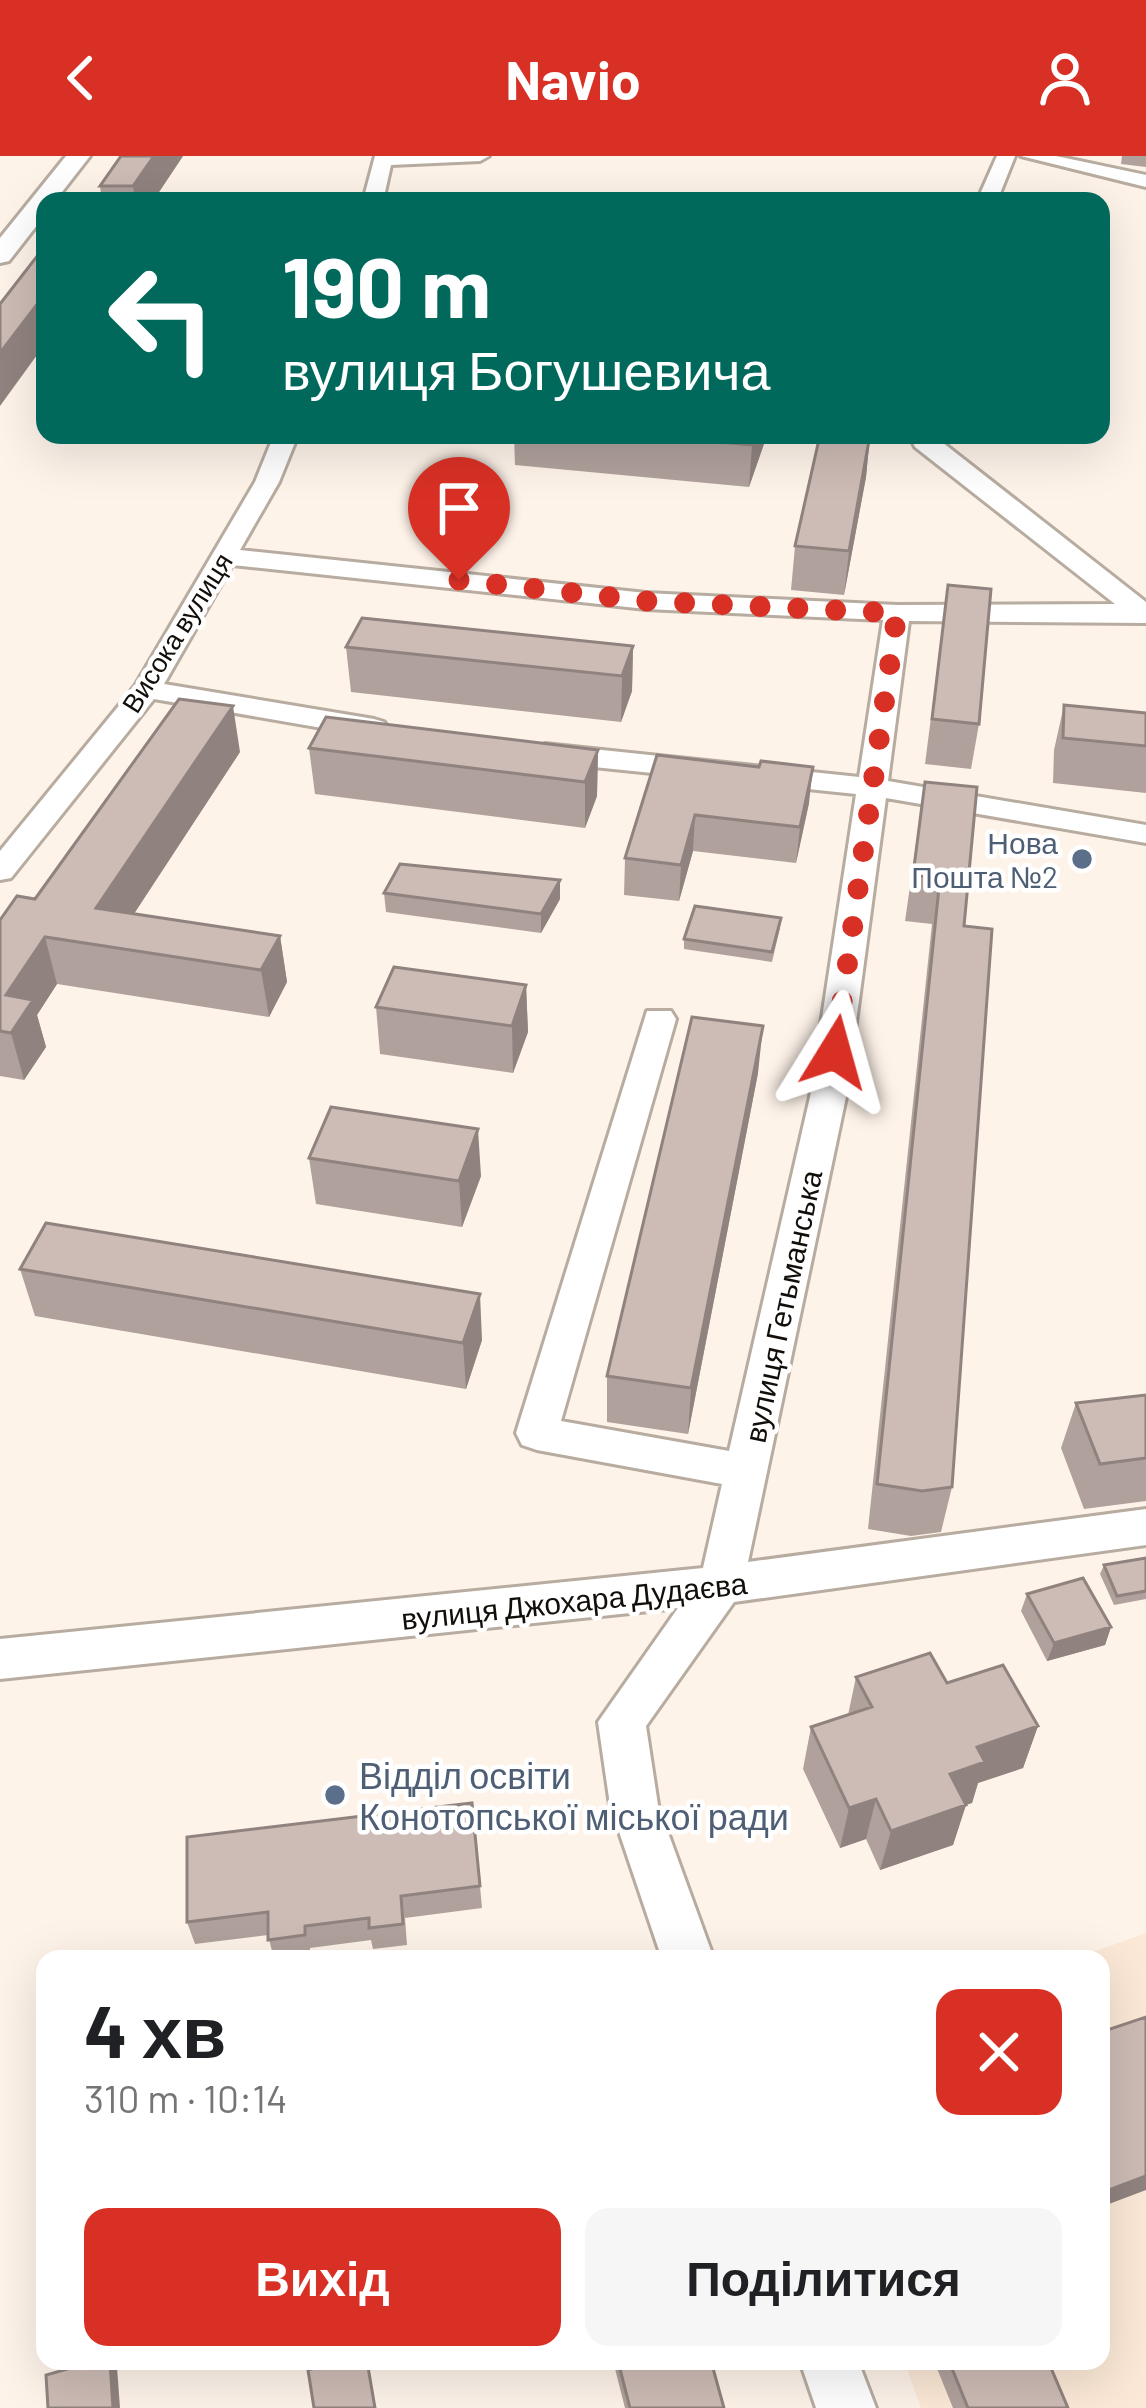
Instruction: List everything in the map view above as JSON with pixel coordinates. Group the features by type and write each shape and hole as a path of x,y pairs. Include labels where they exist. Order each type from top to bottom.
{"main road":[{"path":"50,192 78,156"},
{"path":"0,255 36,209"}],"street":[{"path":"376,192 385,158 480,156"},
{"path":"991,192 1006,156"},
{"path":"1030,156 1146,181"},
{"name":"Висока вулиця","path":"0,871 147,689 267,482 282,444"},
{"path":"926,444 1144,612"},
{"path":"224,556 646,601 897,613 1144,612"},
{"name":"вулиця Гетьманська","path":"685,1950 634,1805 622,1722 721,1586 828,1096 897,613"},
{"path":"147,689 397,731"},
{"path":"511,749 873,788 1146,834"},
{"path":"659,1019 537,1433 746,1471"},
{"name":"вулиця Джохара Дудаєва","path":"0,1659 721,1586 1146,1527"},
{"path":"832,2370 846,2408"}],"shaded area":[{"path":"1146,1933 1146,2408 921,2408 907,2370 1110,2370 1110,1950 1098,1950"}],"building":[{"path":"121,156 154,156 133,186 100,186"},
{"path":"36,258 36,306 0,353 0,304"},
{"path":"818,444 868,444 849,551 795,546"},
{"path":"948,585 991,589 979,724 932,719"},
{"path":"362,618 633,646 622,676 346,647"},
{"path":"179,699 233,706 96,908 280,936 261,970 45,937 6,995 33,1000 11,1033 0,1031 0,920 17,896 35,899"},
{"path":"1064,705 1146,713 1146,746 1063,738"},
{"path":"326,717 598,750 585,782 309,748"},
{"path":"657,755 759,767 761,761 813,767 800,827 695,815 681,865 625,858"},
{"path":"925,782 977,787 964,926 992,929 952,1487 922,1491 877,1484 940,878 913,875"},
{"path":"400,864 560,880 541,914 384,893"},
{"path":"695,906 781,918 772,952 684,939"},
{"path":"394,967 526,985 512,1026 376,1007"},
{"path":"692,1017 763,1026 691,1388 607,1376"},
{"path":"331,1107 478,1129 459,1181 309,1158"},
{"path":"46,1223 480,1294 463,1343 20,1269"},
{"path":"1146,1395 1146,1458 1100,1464 1076,1403"},
{"path":"1146,1558 1146,1591 1117,1596 1104,1565"},
{"path":"1083,1578 1111,1627 1054,1643 1027,1594"},
{"path":"930,1653 947,1683 1003,1665 1038,1726 977,1747 985,1762 950,1774 966,1805 891,1831 876,1799 849,1808 811,1727 872,1707 856,1677"},
{"path":"472,1803 480,1886 401,1896 403,1924 369,1928 369,1918 305,1926 305,1935 268,1940 268,1912 187,1922 187,1837"},
{"path":"1146,2017 1146,2176 1110,2190 1110,2029"},
{"path":"64,2370 111,2370 113,2408 48,2408 46,2375"},
{"path":"308,2370 369,2370 375,2408 314,2408"},
{"path":"620,2370 713,2370 724,2408 630,2408"},
{"path":"953,2370 1052,2370 1068,2408 968,2408"}],"place":[{"name":"Нова Пошта №2","path":"1082,859"},
{"name":"Відділ освіти Конотопської міської ради","path":"335,1795"}],"route":[{"path":"459,580 646,601 897,613 835,1052"}]}
